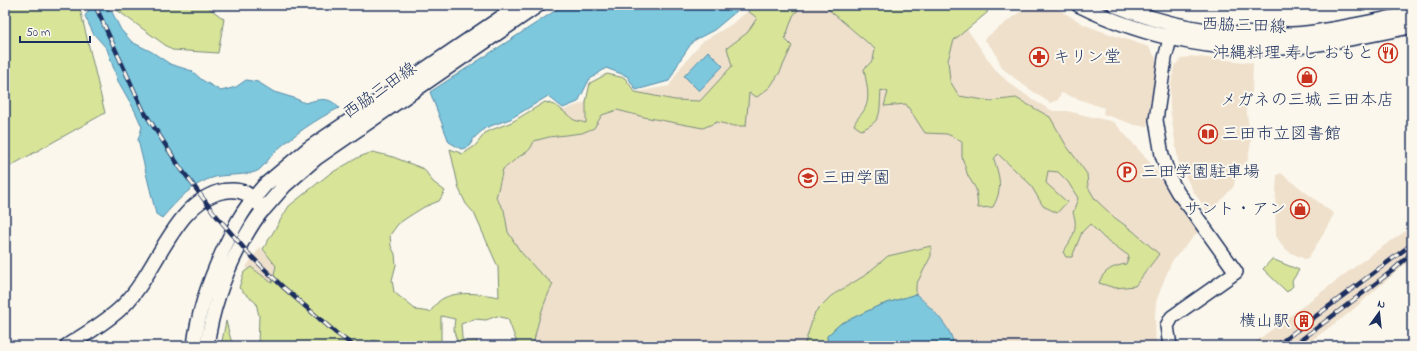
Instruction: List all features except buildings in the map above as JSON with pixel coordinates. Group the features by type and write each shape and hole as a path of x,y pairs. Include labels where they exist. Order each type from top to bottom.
{"main road":[{"name":"西脇三田線","path":"253,199 265,185 308,149 520,5"},
{"name":"西脇三田線","path":"264,209 285,185 316,158 538,5"},
{"name":"西脇三田線","path":"1079,5 1114,20 1172,31 1200,30 1232,34 1299,34 1330,30 1412,14"},
{"name":"西脇三田線","path":"1115,5 1200,44 1224,46 1267,48 1301,46 1412,26"},
{"path":"67,346 124,306 141,286 178,224 190,209 199,202 213,193 229,190 244,193 264,209"}],"street":[{"path":"1170,346 1167,326 1172,317 1236,272 1178,192 1170,179 1162,155 1156,120 1165,58 1172,31"},
{"path":"194,346 202,305 215,265 235,226 253,199"},
{"path":"207,346 212,318 224,279 247,234 264,209"}],"shaded area":[{"name":"三田学園","path":"750,5 979,5 988,12 967,29 994,68 1008,82 1033,100 1053,111 1067,111 1114,122 1154,167 1171,195 1198,232 1172,261 1156,302 1156,346 516,346 517,343 508,318 499,281 498,267 474,213 466,204 459,189 450,149 463,154 475,146 486,132 512,122 545,102 557,106 563,110 586,102 590,83 607,74 625,78 635,92 669,86 680,68 703,41 729,26 748,11"},
{"path":"1029,5 1051,5 1085,25 1149,47 1157,60 1147,127 1135,125 1103,114 1104,108 1061,93 1058,100 1050,103 1002,68 995,52 984,39"},
{"path":"1191,56 1253,63 1252,93 1246,93 1245,100 1251,141 1248,160 1236,173 1234,186 1209,214 1193,191 1178,161 1170,108 1170,91 1174,66 1181,59"},
{"path":"1281,173 1334,214 1321,238 1308,258 1305,259 1284,248 1276,236 1275,206 1277,175"},
{"path":"1412,227 1412,258 1349,313 1304,346 1250,346 1373,253"},
{"path":"260,247 287,278 286,306 246,267"}],"green space":[{"path":"5,5 79,5 105,113 5,169"},
{"path":"110,5 205,5 224,19 218,53 172,50"},
{"path":"750,5 802,5 793,16 785,39 792,46 780,72 770,87 757,97 749,93 746,126 734,126 717,122 703,128 644,117 617,110 602,115 594,128 582,133 549,137 534,141 529,150 503,169 496,198 504,210 508,232 520,251 538,271 553,284 541,314 533,346 516,346 517,343 508,319 497,316 486,320 474,319 461,324 462,338 465,342 477,341 477,346 461,346 455,333 455,319 441,316 441,346 383,346 380,342 373,340 368,346 258,346 259,316 256,303 239,288 244,272 251,267 272,283 276,266 263,249 289,206 328,175 359,157 373,152 393,157 424,169 433,182 445,191 439,201 424,207 408,217 398,224 390,235 396,265 392,280 394,292 416,310 430,312 438,302 451,295 468,294 499,297 498,267 474,213 466,204 459,189 450,149 463,154 475,146 486,132 512,122 545,102 557,106 574,120 586,123 586,102 590,83 607,74 625,78 635,92 675,100 700,101 732,66 727,48 747,33 757,18 748,11"},
{"path":"831,5 979,5 988,12 954,40 948,60 950,81 959,96 991,101 1016,98 1050,117 1066,145 1087,174 1088,187 1095,199 1115,218 1133,231 1159,254 1135,286 1115,288 1099,283 1103,275 1110,269 1126,264 1129,256 1104,238 1090,224 1082,232 1072,257 1066,257 1063,252 1074,233 1075,218 1073,213 1078,198 1068,182 1058,172 1048,171 1046,183 1067,202 1057,213 1043,206 1030,184 998,154 994,159 1000,183 996,200 993,207 978,208 976,189 968,176 962,157 962,141 947,134 925,133 906,104 884,106 888,92 881,90 880,110 874,123 861,130 854,125 866,107 868,91 864,69 873,60 875,49 828,9"},
{"path":"931,246 931,256 916,285 916,294 878,306 840,324 827,336 828,346 804,346 815,312 831,296 864,276 888,256"},
{"path":"1272,259 1299,270 1292,281 1293,286 1287,292 1263,269"},
{"path":"226,321 231,340 237,346 221,346"}],"water":[{"path":"564,5 744,5 714,30 693,41 680,60 669,81 636,90 627,76 606,68 589,80 578,102 563,108 548,96 510,119 485,128 474,138 469,147 461,149 449,142 430,92"},
{"path":"102,6 112,12 121,30 132,42 152,52 170,64 192,71 202,80 221,91 236,87 246,80 258,82 274,92 305,103 318,100 327,100 331,101 339,108 313,122 296,134 274,153 259,170 244,174 225,175 207,180 186,193 162,218 156,214 138,140 142,127 118,81 107,49 93,33 85,16 91,7"},
{"path":"708,51 723,66 699,91 684,76"},
{"path":"916,294 940,318 949,332 954,346 828,346 827,336 840,324 878,306"}],"railway":[{"path":"95,5 143,110 179,166 214,213 248,253 283,287 336,333 354,346"},
{"path":"1276,346 1412,244"},
{"path":"1293,346 1392,271 1412,253"}],"place":[{"name":"沖縄料理 寿し おもと","path":"1388,53"},
{"name":"キリン堂","path":"1039,57"},
{"name":"メガネの三城 三田本店","path":"1307,77"},
{"name":"三田市立図書館","path":"1208,134"},
{"name":"三田学園駐車場","path":"1127,172"},
{"name":"三田学園","path":"808,178"},
{"name":"サント・アン","path":"1300,209"},
{"name":"横山駅","path":"1304,321"}]}
